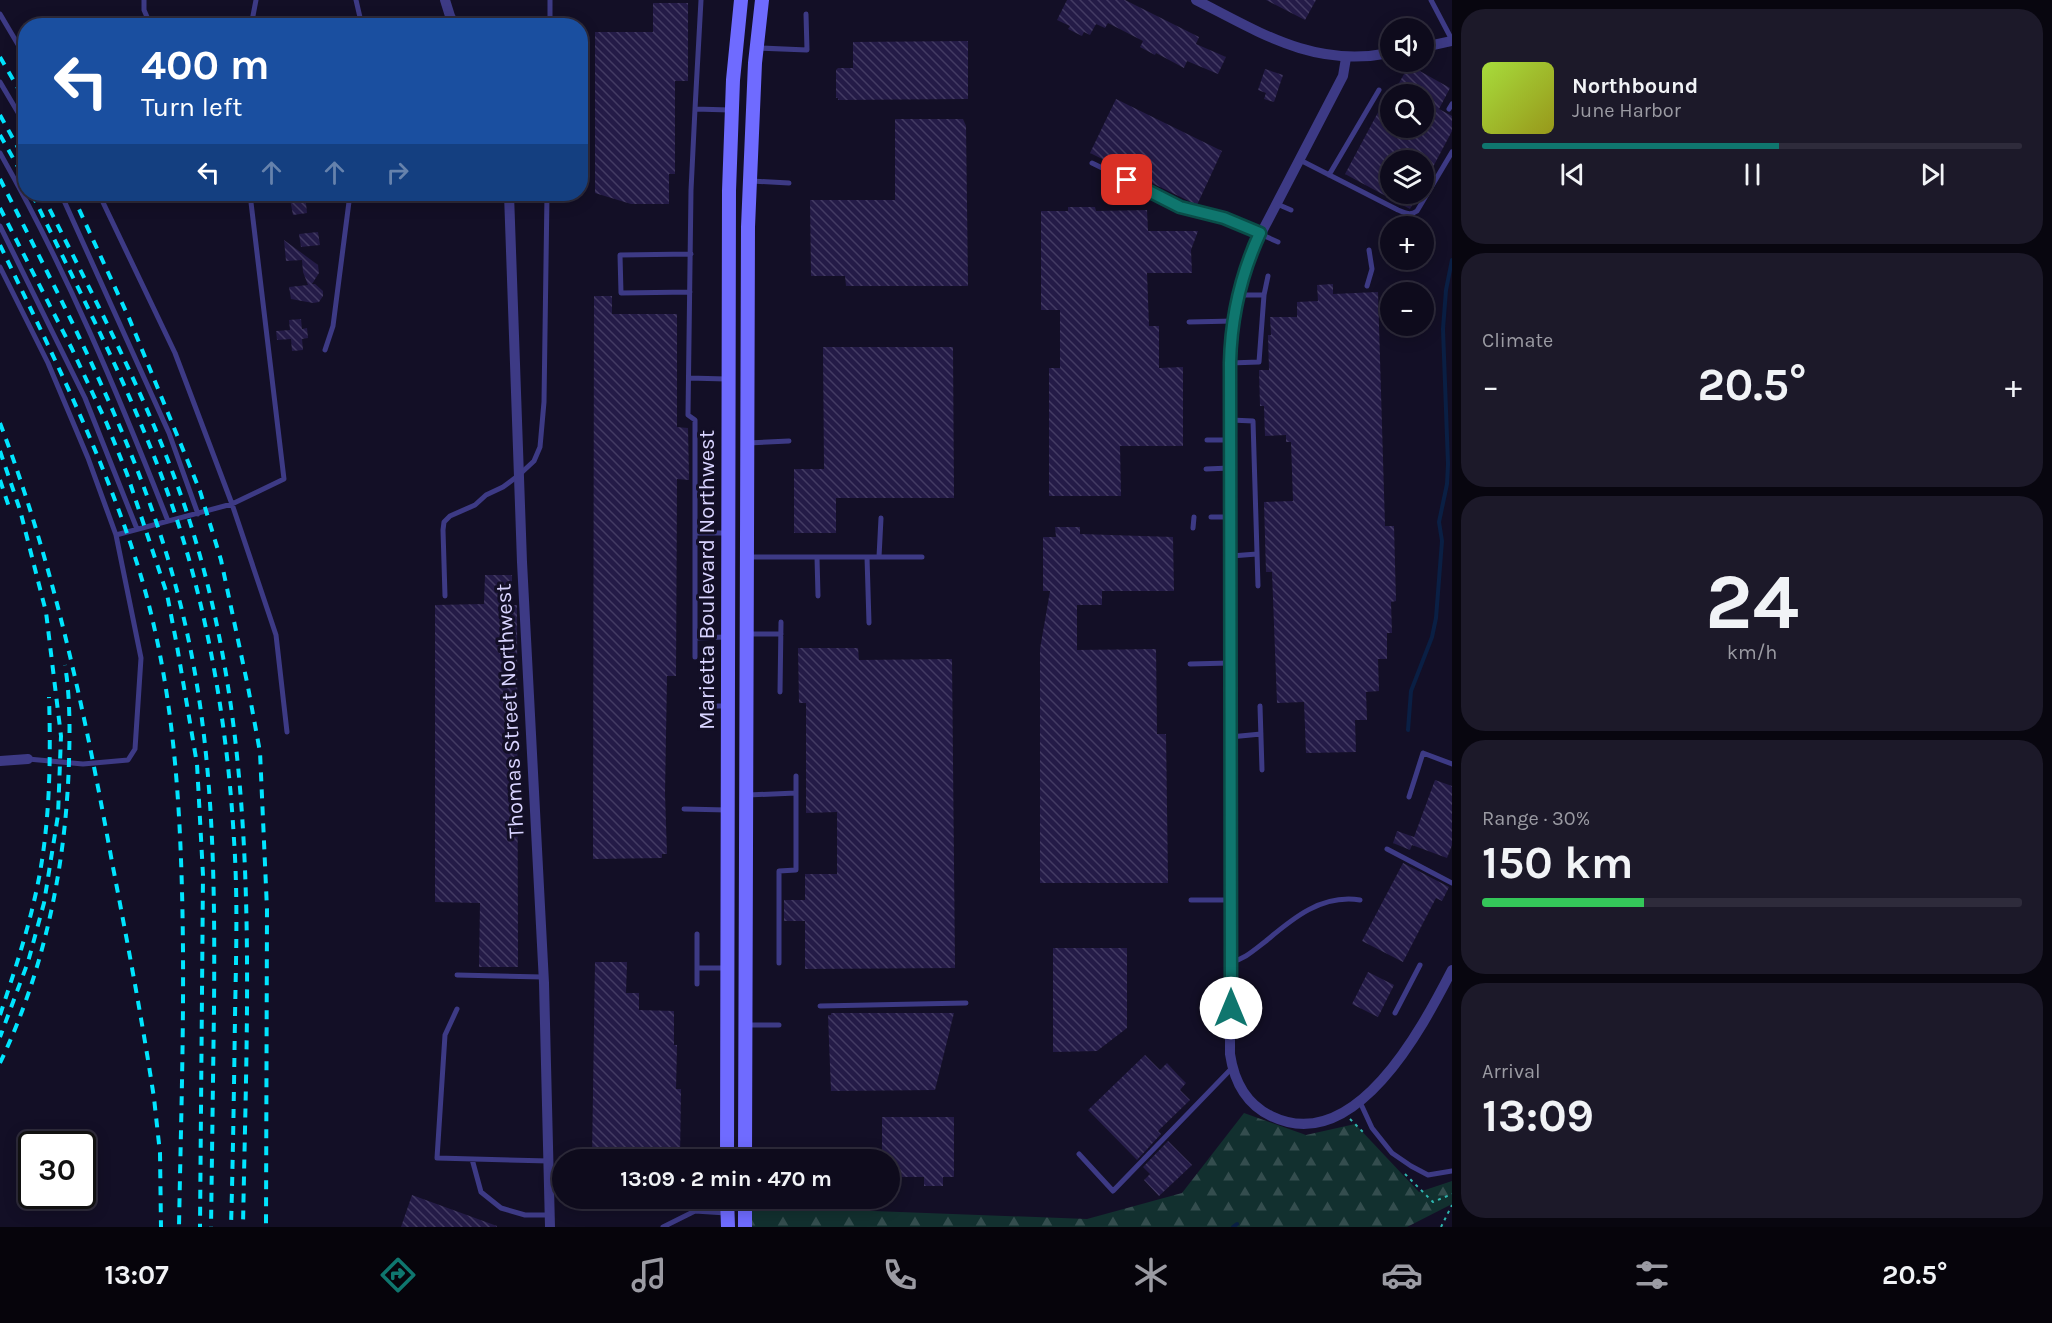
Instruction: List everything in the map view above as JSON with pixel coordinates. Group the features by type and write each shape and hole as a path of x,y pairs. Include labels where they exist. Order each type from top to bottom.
{"main road":[{"name":"Marietta Boulevard Northwest","path":"727,1149 728,379 731,111 741,0"},
{"path":"745,1149 748,227 757,48 762,0"},
{"path":"727,1209 728,1227"},
{"path":"745,1209 745,1227"}],"street":[{"path":"445,0 451,18"},
{"path":"1196,0 1281,43 1313,53 1346,58 1380,54"},
{"path":"1434,45 1452,41"},
{"path":"1346,58 1343,76 1253,249 1238,295 1234,321 1230,363 1230,1054 1232,1068 1241,1089 1248,1099 1263,1112 1282,1121 1300,1124 1320,1123 1361,1104 1392,1068 1416,1035 1452,970"},
{"name":"Thomas Street Northwest","path":"509,201 519,475 543,976 550,1227"},
{"path":"0,761 28,759"}],"lane":[{"path":"144,0 144,10 148,18"},
{"path":"253,18 256,0"},
{"path":"348,0 356,2 360,18"},
{"path":"550,0 550,18"},
{"path":"695,657 695,420 688,415 695,109 701,0"},
{"path":"1431,0 1452,41"},
{"path":"757,48 807,50 806,14"},
{"path":"0,15 18,45"},
{"path":"0,82 18,112"},
{"path":"1329,175 1379,90"},
{"path":"695,109 731,111"},
{"path":"1299,160 1398,210 1413,214 1452,152"},
{"path":"0,153 18,185"},
{"path":"1092,163 1180,207 1224,218 1278,242"},
{"path":"750,181 789,183"},
{"path":"26,201 119,396 168,521"},
{"path":"65,201 169,433 198,514"},
{"path":"102,201 175,352 232,504 276,635 287,732"},
{"path":"116,535 232,504 284,479 251,201"},
{"path":"325,350 333,326 349,201"},
{"path":"444,596 444,522 450,516 475,505 486,495 503,487 519,475 534,461 540,447 544,402 547,201"},
{"path":"1276,203 1291,210"},
{"path":"0,226 85,398 137,529"},
{"path":"1367,286 1372,269 1369,250"},
{"path":"690,292 621,293 620,255 691,254"},
{"path":"0,267 48,363 88,458 116,535 141,658 135,749 128,760 83,764 28,759"},
{"path":"1230,363 1259,362 1264,295 1268,276"},
{"path":"1238,295 1264,295"},
{"path":"1189,322 1234,321"},
{"path":"689,378 728,379"},
{"path":"1230,420 1253,421 1258,586"},
{"path":"1207,440 1230,440"},
{"path":"748,443 789,441"},
{"path":"1206,469 1230,468"},
{"path":"1193,528 1194,517"},
{"path":"1211,517 1230,517"},
{"path":"879,556 880,518"},
{"path":"696,533 728,533"},
{"path":"1230,556 1257,554"},
{"path":"867,556 869,623"},
{"path":"748,557 922,556"},
{"path":"817,557 818,596"},
{"path":"780,692 781,622"},
{"path":"748,634 781,634"},
{"path":"695,638 728,637"},
{"path":"1190,664 1230,663"},
{"path":"704,706 728,706"},
{"path":"1260,706 1262,770"},
{"path":"1230,737 1261,734"},
{"path":"1409,797 1424,753 1452,764"},
{"path":"779,963 780,871 796,870 796,776"},
{"path":"746,795 796,793"},
{"path":"684,809 728,810"},
{"path":"1387,849 1452,883"},
{"path":"1231,962 1243,959 1312,906 1348,898 1360,900"},
{"path":"1191,900 1230,900"},
{"path":"697,934 697,984"},
{"path":"1395,1013 1420,964"},
{"path":"697,968 727,968"},
{"path":"457,975 543,976"},
{"path":"820,1006 966,1004"},
{"path":"457,1009 445,1035 437,1158 549,1161"},
{"path":"745,1025 779,1025"},
{"path":"1079,1154 1113,1191 1232,1068"},
{"path":"1361,1104 1372,1128 1392,1153 1401,1160 1428,1175 1452,1171"},
{"path":"472,1160 481,1192 501,1208 525,1215 550,1215"},
{"path":"663,1227 695,1211 708,1209"}],"path":[{"path":"1361,1104 1349,1119 1366,1135"},
{"path":"1400,1168 1433,1202 1452,1194"},
{"path":"1441,1227 1451,1207"}],"green space":[{"path":"1244,1113 1306,1135 1355,1124 1419,1192 1452,1181 1452,1204 1407,1227 744,1227 741,1209 821,1209 1087,1219 1182,1193"}],"building":[{"path":"1067,0 1125,0 1199,37 1196,44 1226,57 1218,74 1187,61 1184,68 1156,53 1155,55 1140,47 1143,41 1108,23 1105,28 1096,24 1090,35 1084,32 1082,36 1068,29 1070,26 1057,20"},
{"path":"1266,0 1316,0 1305,20"},
{"path":"653,3 688,3 688,81 675,81 675,174 669,174 669,204 631,204 595,193 595,32 653,32"},
{"path":"487,16 523,16 523,18 487,18"},
{"path":"968,41 968,99 838,100 836,98 836,70 853,68 853,42"},
{"path":"1265,69 1283,75 1274,102 1264,99 1266,93 1258,90"},
{"path":"1405,72 1421,72 1450,88 1439,109 1452,116 1452,131 1434,165 1434,150 1380,150 1380,193 1345,174 1380,109 1380,138 1434,138 1434,84 1399,84"},
{"path":"1116,99 1222,151 1197,205 1090,153"},
{"path":"895,119 963,119 966,126 968,286 846,286 845,276 811,276 810,200 895,200"},
{"path":"290,201 326,201 306,203 307,213 293,215"},
{"path":"1401,204 1413,204 1410,209"},
{"path":"1068,207 1095,207 1096,211 1147,210 1148,231 1198,231 1191,250 1192,273 1147,273 1149,326 1159,326 1159,368 1183,367 1183,446 1120,446 1121,496 1049,496 1049,368 1060,368 1060,310 1041,310 1041,211 1068,211"},
{"path":"318,232 320,245 301,247 299,234"},
{"path":"284,240 318,265 319,273 312,284 323,291 319,302 291,299 289,287 308,285 303,272 302,260 286,261"},
{"path":"1333,284 1333,294 1378,292 1385,526 1394,526 1396,601 1391,602 1392,633 1387,633 1387,659 1378,659 1379,691 1366,692 1367,720 1355,720 1356,752 1306,753 1304,702 1277,703 1272,572 1266,572 1264,502 1293,501 1291,442 1286,442 1286,435 1265,436 1264,406 1260,406 1259,370 1269,370 1270,317 1297,317 1297,302 1318,301 1317,285"},
{"path":"594,296 612,296 612,314 677,314 677,427 688,428 689,480 677,479 676,676 667,676 665,794 667,854 662,854 662,858 593,859"},
{"path":"301,319 302,329 307,328 308,338 302,339 303,350 292,351 291,339 277,340 276,331 290,330 289,320"},
{"path":"823,347 953,347 954,498 836,498 836,533 794,533 794,469 824,469"},
{"path":"1055,527 1080,527 1080,534 1173,537 1174,591 1102,591 1102,605 1077,605 1077,650 1156,649 1157,734 1166,734 1168,883 1040,883 1040,649 1050,591 1043,591 1043,537 1056,537"},
{"path":"485,575 512,575 512,605 517,605 518,967 479,967 480,903 435,902 435,605 484,604"},
{"path":"798,648 858,648 859,660 952,659 955,968 805,969 805,921 784,921 784,900 805,900 805,874 837,874 837,812 806,813 806,703 799,703"},
{"path":"1435,780 1452,786 1452,845 1447,858 1412,845 1410,850 1393,843 1397,831 1414,837"},
{"path":"1403,863 1449,887 1442,901 1436,898 1403,962 1362,941"},
{"path":"1053,948 1127,948 1127,1028 1097,1051 1053,1052"},
{"path":"595,962 627,962 626,993 639,993 639,1010 674,1011 674,1045 677,1045 676,1089 681,1089 680,1149 592,1149"},
{"path":"1368,972 1394,985 1378,1017 1352,1004"},
{"path":"831,1013 954,1013 935,1090 831,1091 828,1015"},
{"path":"1145,1055 1160,1070 1167,1063 1186,1083 1180,1090 1190,1100 1158,1131 1161,1134 1137,1160 1088,1110"},
{"path":"882,1117 954,1117 954,1177 943,1177 943,1186 924,1186 924,1177 900,1177 900,1149 882,1149"},
{"path":"1168,1141 1192,1165 1159,1196 1144,1180 1150,1174 1143,1167"},
{"path":"412,1195 497,1226 497,1227 401,1227"}],"waterway":[{"path":"1408,730 1411,691 1432,637 1436,618 1442,541 1439,522 1447,484 1448,464 1443,329 1446,290 1452,260"},
{"path":"1233,1227 1237,1224"}],"railway":[{"path":"0,57 18,88"},
{"path":"0,115 18,148"},
{"path":"0,135 18,167"},
{"path":"0,179 82,342 131,454 171,569 186,628 202,722 211,817 214,913 211,1227"},
{"path":"35,201 122,380 162,476 193,574 215,673 225,740 235,862 236,951 231,1227"},
{"path":"46,201 119,348 170,466 185,507 210,595 228,683 239,773 245,864 247,1045 243,1227"},
{"path":"75,201 129,318 200,491 221,560 248,687 260,752 267,909 266,1227"},
{"path":"0,208 72,349 107,424 127,474 167,594 197,764 203,875 200,1227"},
{"path":"0,245 89,436 120,514 146,595 164,678 175,763 182,891 183,1017 179,1227"},
{"path":"0,423 52,585 91,751 154,1098 160,1153 161,1227"},
{"path":"0,451 20,510 46,612 61,736 58,815 44,903 28,962 0,1037"},
{"path":"0,480 9,507"},
{"path":"0,1063 16,1027 41,953 58,877 69,761 69,713 65,665"},
{"path":"0,1015 28,927 44,848 50,747 49,697"}],"route":[{"path":"1127,180 1180,207 1224,218 1260,233 1238,295 1230,363 1231,1008"}]}
